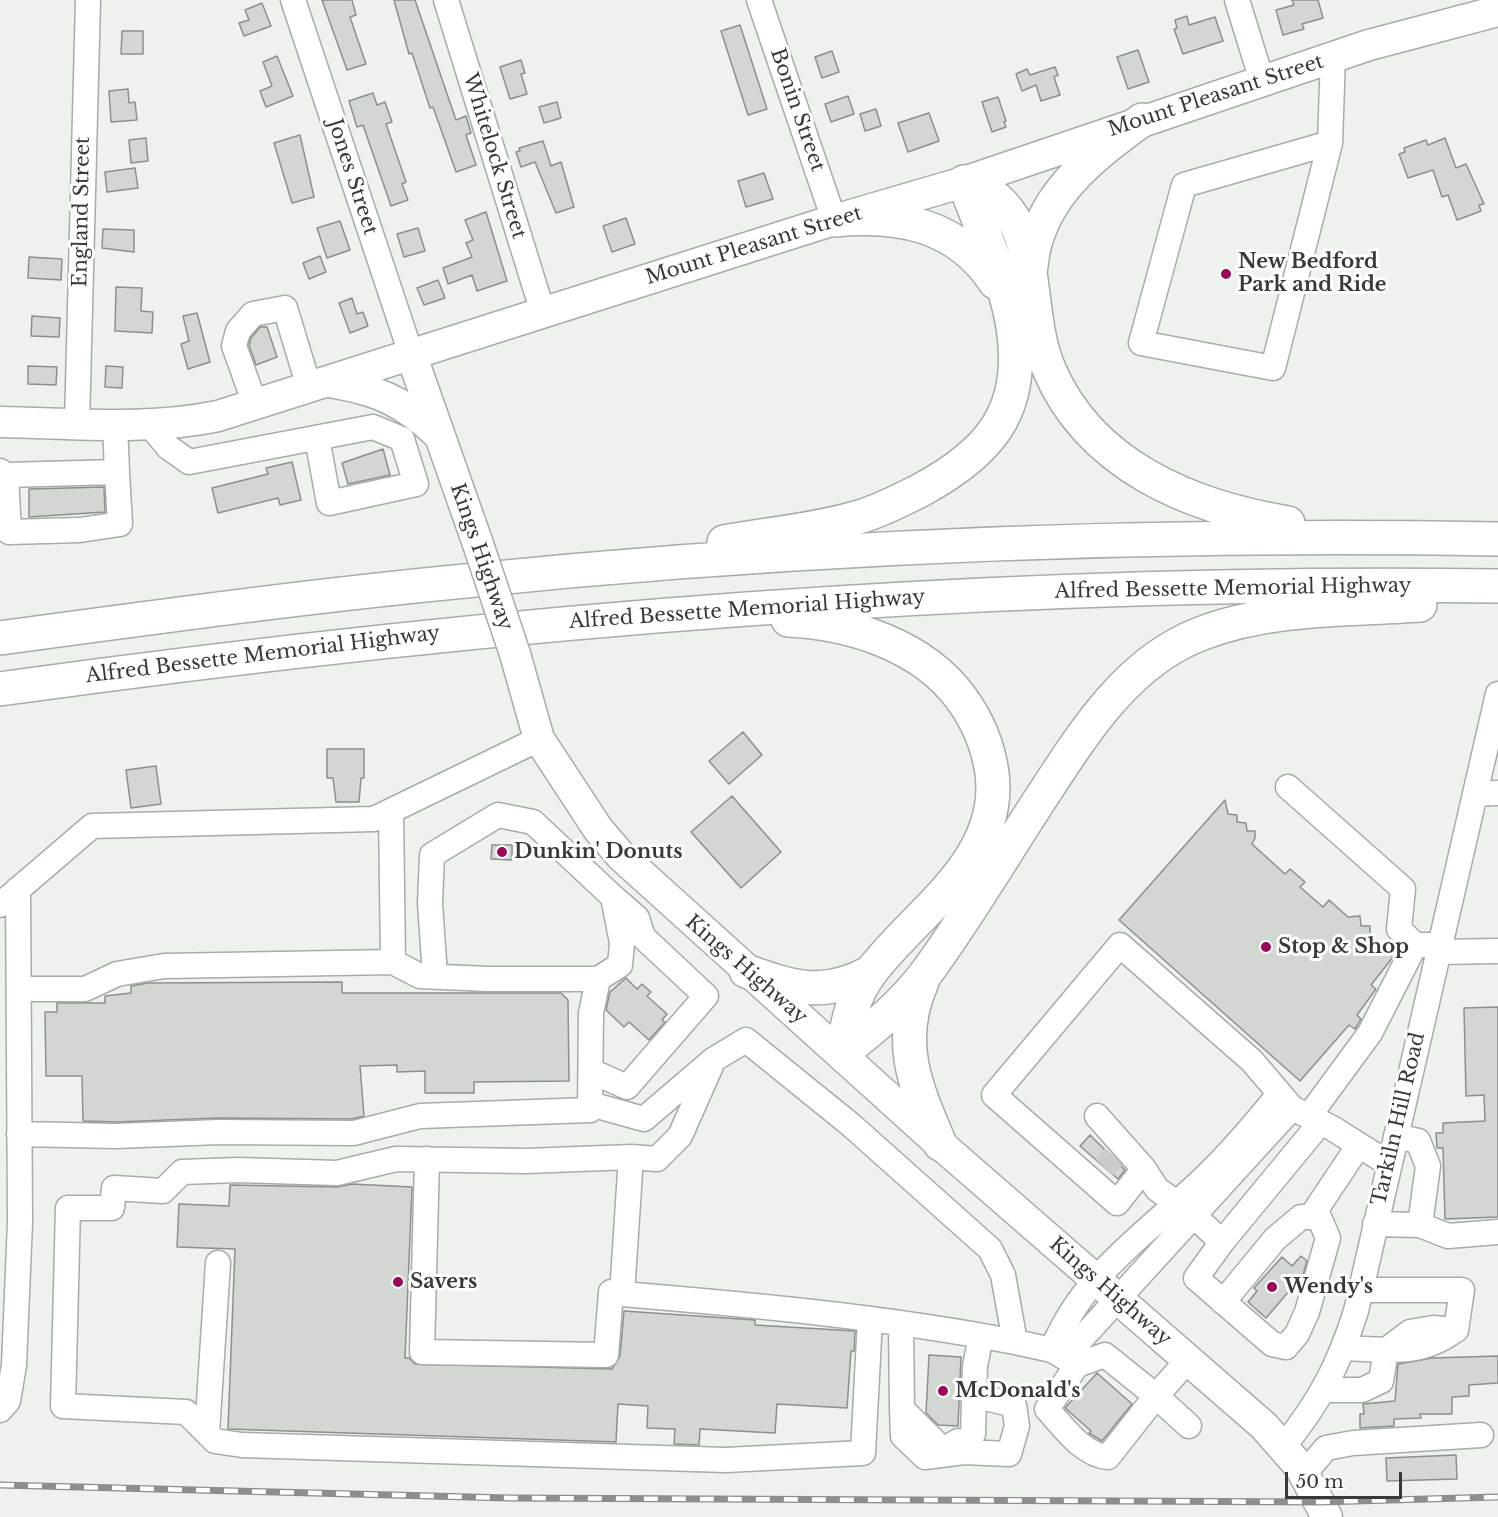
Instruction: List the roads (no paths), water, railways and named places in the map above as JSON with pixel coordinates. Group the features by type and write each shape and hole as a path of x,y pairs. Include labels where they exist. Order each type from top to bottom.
{"highway":[{"path":"1030,280 1031,262 1041,227 1062,190 1095,153 1142,120"},
{"path":"964,182 993,194 1011,212 1021,233 1040,343 1052,376 1082,424 1122,460 1167,488 1216,508 1284,522 1397,537"},
{"path":"556,572 850,520 898,501 944,477 979,451 1002,417 1012,387 1016,356 1009,310 964,182"},
{"path":"834,220 893,218 933,230 951,240 980,265 991,277 1009,310"},
{"path":"0,638 394,588 556,572 953,547 1215,538 1498,539"},
{"name":"Alfred Bessette Memorial Highway","path":"0,689 420,636 848,601 1040,592 1321,585 1498,586"},
{"path":"940,1144 921,1101 910,1064 911,1021 918,990 926,973 1078,742 1120,690 1164,653 1198,635 1258,617 1498,598"},
{"path":"606,619 820,622 856,631 900,648 938,673 954,689 978,725 990,758 992,805 987,828 978,847 952,884 871,972 853,1003 842,1053"},
{"path":"746,971 790,985 821,989 847,984 871,972"},
{"path":"842,1053 887,1017 926,973"}],"main road":[{"name":"Mount Pleasant Street","path":"0,422 149,424 198,420 255,404 834,220 964,182 1334,56 1494,10"},
{"name":"Kings Highway","path":"411,354 515,654 539,739 593,822 621,856 746,971 842,1053 940,1144 1264,1426 1283,1447"},
{"path":"316,384 363,388 391,397 416,413 440,435"},
{"path":"1283,1447 1304,1474 1328,1517"}],"street":[{"name":"England Street","path":"77,424 88,0"},
{"name":"Jones Street","path":"293,0 411,354"},
{"name":"Whitelock Street","path":"446,0 543,312"},
{"name":"Bonin Street","path":"759,0 834,220"},
{"path":"1237,0 1262,81"},
{"path":"1330,143 1184,185 1142,343 1273,368 1330,143 1334,56"},
{"path":"255,404 234,346 238,331 253,314 285,308 316,384"},
{"path":"115,424 120,524 80,530 9,532 3,473 117,472"},
{"path":"149,424 168,447 189,462 317,438"},
{"name":"Tarkiln Hill Road","path":"1283,1447 1305,1420 1324,1390 1343,1348 1360,1290 1439,948 1486,794 1498,694"},
{"path":"0,905 92,826 374,819 539,739"},
{"path":"1288,787 1402,889 1399,929 1415,945 1498,951"},
{"path":"391,811 393,962"},
{"path":"435,976 430,903 432,855 498,815 533,822 579,862 637,918 643,937 706,996 627,1087 591,1071"},
{"path":"0,1410 8,1401 14,1365 20,1222 18,889"},
{"path":"19,989 85,989 117,974 165,966 393,962 420,976 598,979 620,965 622,943 613,897"},
{"path":"1222,1242 1185,1209 1157,1190 1144,1169 1108,1163 994,1095 1120,945 1252,1061 1300,1110 1389,1164"},
{"path":"1223,1302 1275,1239 1301,1217 1319,1217 1328,1238 1307,1312 1297,1334 1286,1347 1272,1344 1223,1302 1196,1278 1222,1242 1300,1110 1378,1018 1415,945"},
{"path":"19,1134 116,1136 219,1132 354,1133 420,1116 590,1110 591,1013 598,979"},
{"path":"590,1104 644,1119 713,1060 746,1040 851,1125 990,1249 1003,1275 1015,1342"},
{"path":"713,1060 680,1136 657,1159 631,1157 526,1161 396,1159 337,1173 238,1170 182,1172 163,1191 114,1188 112,1208 68,1208 63,1406 186,1412 215,1441 242,1445 726,1460 863,1453 870,1319"},
{"path":"427,1159 422,1352 606,1355 611,1292 782,1307 901,1323 1052,1350 1072,1348 1118,1298 1185,1209 1190,1192 1300,1110"},
{"path":"1097,1116 1117,1203 1144,1169"},
{"path":"1396,1136 1418,1141 1428,1166 1420,1225"},
{"path":"1311,1217 1359,1145"},
{"path":"622,1294 631,1157"},
{"path":"1052,1350 1063,1322 1095,1279 1151,1223 1185,1209"},
{"path":"1375,1224 1420,1225 1448,1236 1498,1232"},
{"path":"207,1433 218,1263"},
{"path":"1343,1348 1386,1350 1424,1347 1442,1340 1455,1330 1462,1290 1360,1290"},
{"path":"901,1323 903,1436 925,1457 964,1452 1009,1454 1017,1426 1014,1405 973,1395"},
{"path":"964,1452 973,1434 973,1395 981,1336"},
{"path":"1052,1350 1077,1365"},
{"path":"1324,1390 1362,1390 1381,1381 1386,1350"},
{"path":"1188,1359 1156,1396 1108,1457 1097,1456 1072,1438 1047,1410 1077,1365 1105,1355 1156,1396 1190,1426"},
{"path":"902,1409 943,1450 955,1445 973,1420"},
{"path":"1304,1474 1326,1448 1353,1443 1481,1435"}],"tunnel":[{"path":"1104,1167 1114,1156"}],"railway":[{"path":"0,1485 509,1498 1320,1502 1498,1497"}],"place":[{"name":"New Bedford Park and Ride","path":"1226,274"},
{"name":"Dunkin' Donuts","path":"502,852"},
{"name":"Stop & Shop","path":"1266,947"},
{"name":"Savers","path":"398,1282"},
{"name":"Wendy's","path":"1272,1287"},
{"name":"McDonald's","path":"943,1391"}]}
